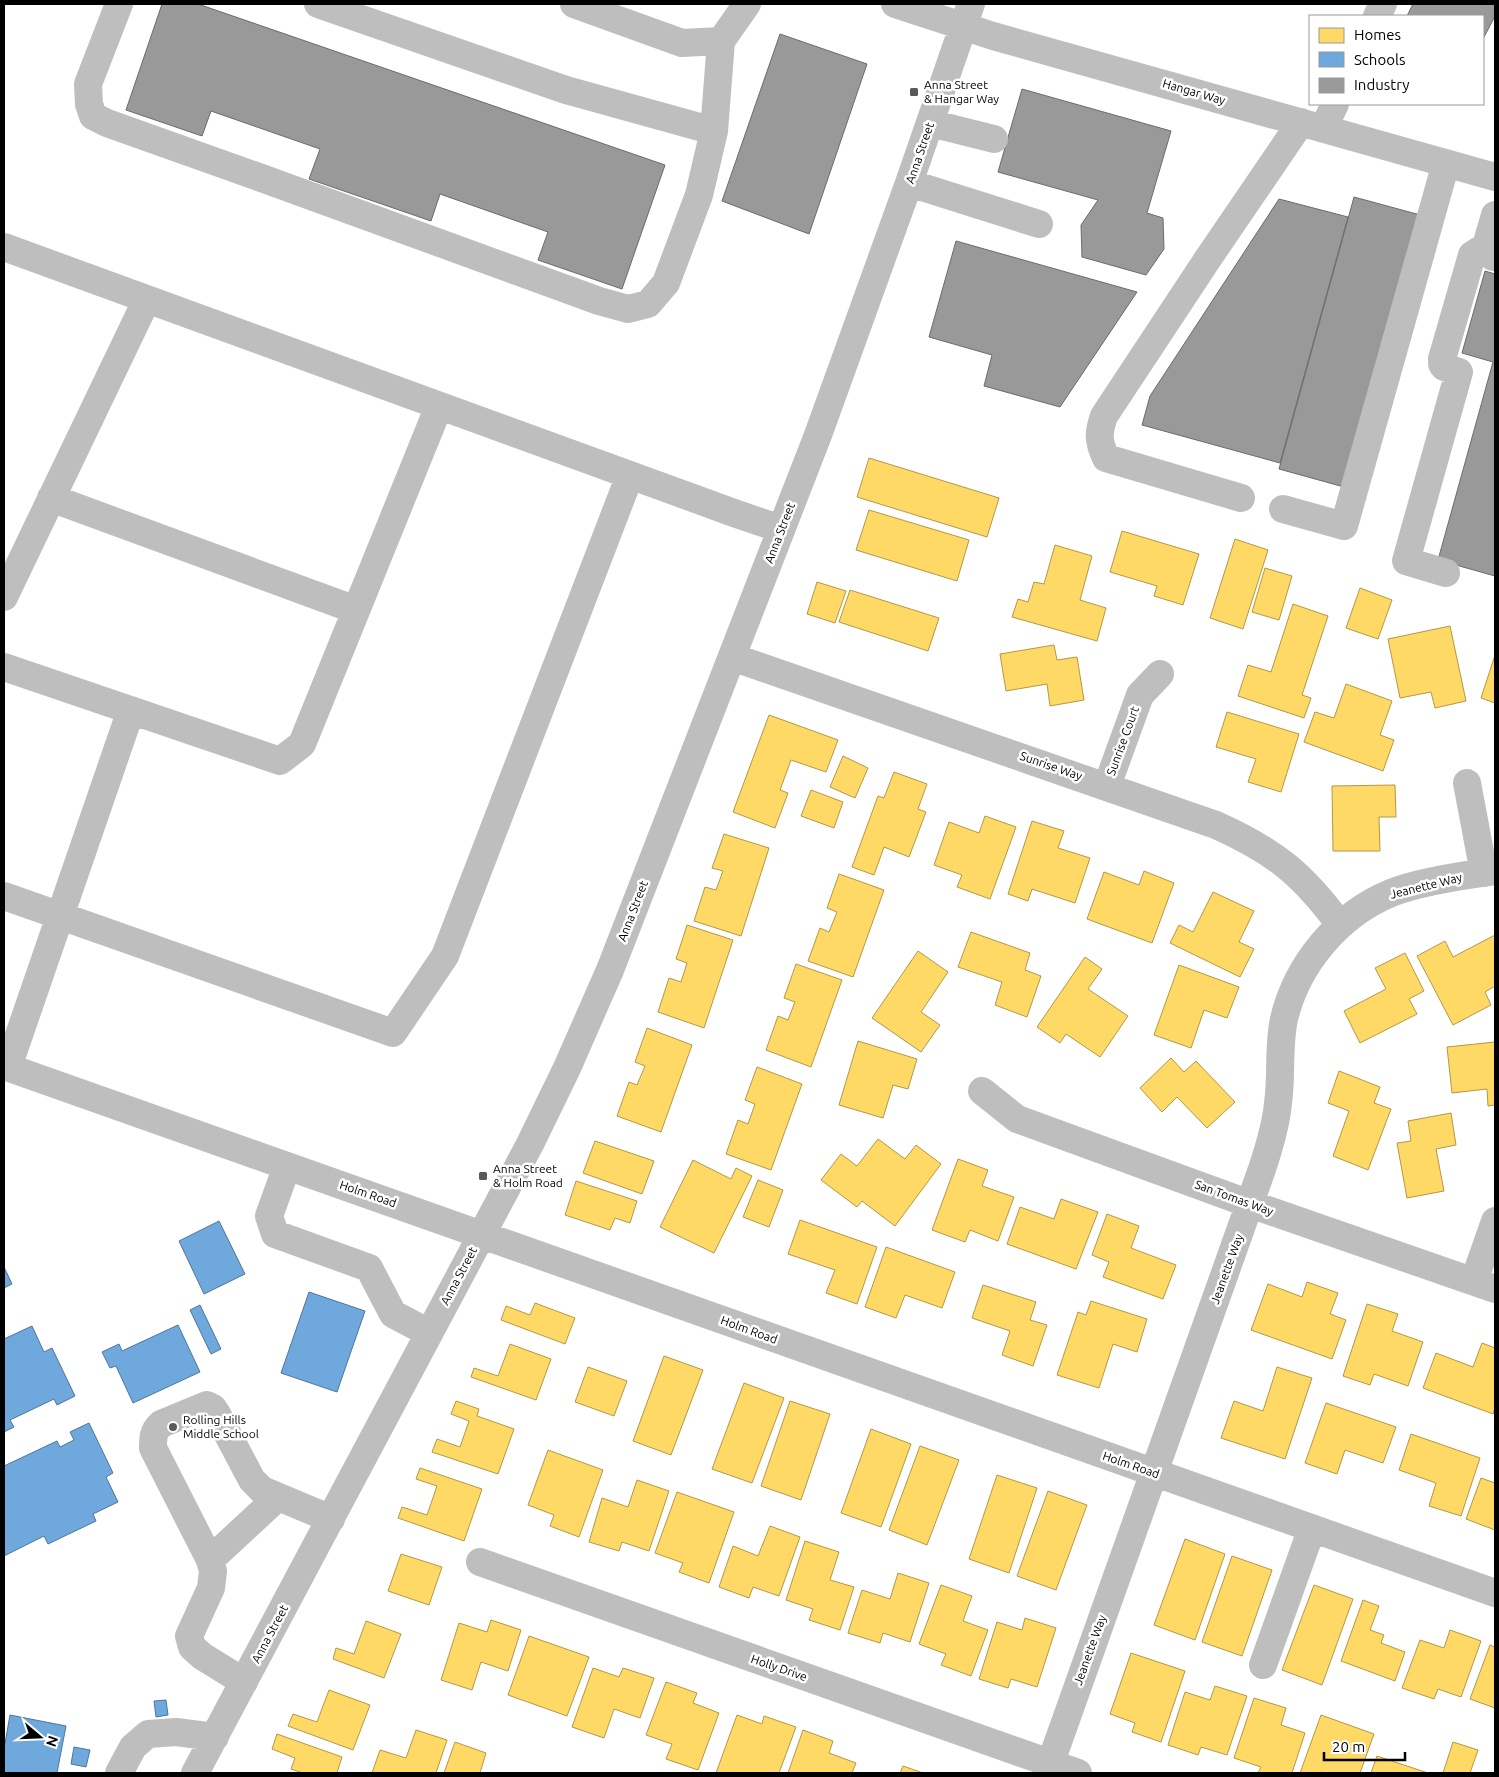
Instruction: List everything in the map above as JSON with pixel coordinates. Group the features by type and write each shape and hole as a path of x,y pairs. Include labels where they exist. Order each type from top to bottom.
{"street":[{"path":"119,4 88,84 93,116 107,124 266,179 599,301 628,309 648,304 666,283 699,195 714,131 721,41 747,4"},
{"path":"318,4 566,90 714,131"},
{"path":"574,4 682,43 721,41"},
{"name":"Hangar Way","path":"895,4 967,15 993,36 1495,177"},
{"name":"Anna Street","path":"195,1773 482,1235 546,1111 588,1022 732,657 841,372 967,15"},
{"path":"1241,498 1106,458 1100,445 1099,430 1104,416 1208,260 1312,126 1334,105"},
{"path":"930,123 994,139"},
{"path":"1283,509 1344,526 1446,163"},
{"path":"909,183 1039,224"},
{"path":"1446,573 1406,561 1459,372 1444,367 1442,359 1472,255 1491,252 1495,215"},
{"path":"4,248 781,529"},
{"path":"4,596 147,300"},
{"path":"4,667 280,761 302,744 438,406"},
{"path":"4,896 393,1033 446,956 630,475"},
{"path":"51,498 356,610"},
{"name":"Sunrise Way","path":"732,657 1216,825 1263,848 1298,875 1340,925"},
{"name":"Sunrise Court","path":"1107,786 1140,695 1160,674"},
{"path":"6,1066 60,916 130,710"},
{"path":"1467,783 1490,872"},
{"name":"Jeanette Way","path":"1049,1768 1250,1204 1274,1129 1278,1103 1284,1021 1291,995 1307,965 1320,947 1340,925 1364,908 1391,893 1424,884 1490,872"},
{"name":"Holm Road","path":"6,1066 1495,1593"},
{"name":"San Tomas Way","path":"982,1091 1016,1119 1250,1204 1485,1285"},
{"path":"287,1166 270,1216 275,1234 369,1268 393,1314 429,1333"},
{"path":"1485,1285 1495,1221"},
{"path":"244,1682 202,1656 192,1647 189,1636 211,1588 214,1571 153,1448 153,1436 156,1428 160,1424 207,1404 217,1414 252,1480 262,1490 331,1519"},
{"path":"210,1560 278,1497"},
{"path":"1263,1666 1312,1528"},
{"name":"Holly Drive","path":"480,1562 1049,1768 1078,1773"},
{"path":"119,1773 133,1748 148,1734 176,1732 215,1737"}],"building: Homes":[{"path":"869,458 999,498 987,537 857,497"},
{"path":"869,510 969,540 957,581 856,550"},
{"path":"1122,531 1199,554 1183,605 1154,596 1157,586 1110,572"},
{"path":"1235,539 1268,550 1243,629 1210,618"},
{"path":"1055,545 1092,556 1080,600 1106,608 1097,641 1012,617 1018,599 1028,602 1034,582 1044,584"},
{"path":"1265,568 1292,576 1279,620 1252,612"},
{"path":"817,582 846,591 835,623 807,614"},
{"path":"1360,588 1392,600 1378,639 1346,628"},
{"path":"850,590 939,618 928,651 839,622"},
{"path":"1293,604 1328,616 1302,695 1311,698 1304,718 1238,696 1248,665 1271,672"},
{"path":"1450,626 1466,701 1435,708 1431,692 1400,698 1388,639"},
{"path":"1054,645 1057,660 1077,657 1084,700 1050,706 1047,684 1006,691 1000,654"},
{"path":"1495,655 1495,703 1481,698"},
{"path":"1346,684 1392,701 1380,735 1394,740 1383,771 1304,742 1315,712 1334,718"},
{"path":"1227,712 1299,734 1281,792 1248,782 1256,759 1216,747"},
{"path":"769,715 838,740 826,772 791,760 780,790 788,793 775,828 733,812"},
{"path":"843,756 868,768 855,798 830,787"},
{"path":"894,772 927,784 918,809 926,812 909,857 884,847 874,875 852,867 878,796 884,798"},
{"path":"1395,785 1396,817 1379,817 1380,851 1333,851 1332,786"},
{"path":"811,790 843,802 834,828 801,816"},
{"path":"985,816 1016,827 990,899 957,887 962,875 934,865 949,822 979,833"},
{"path":"1032,821 1064,831 1058,848 1090,858 1075,903 1032,889 1028,901 1008,894"},
{"path":"724,834 769,848 741,936 694,921 705,887 716,890 723,871 712,868"},
{"path":"1144,871 1174,883 1152,943 1087,919 1104,872 1139,885"},
{"path":"839,874 884,890 853,977 808,961 820,928 829,932 837,912 827,908"},
{"path":"1213,892 1254,911 1239,942 1254,949 1240,977 1170,943 1179,925 1193,932"},
{"path":"687,925 733,940 704,1028 658,1012 669,978 681,982 687,963 676,959"},
{"path":"971,932 1030,953 1025,970 1041,976 1027,1017 995,1005 1002,982 958,967"},
{"path":"1495,935 1495,986 1485,992 1491,1005 1453,1025 1417,956 1445,941 1453,957"},
{"path":"918,951 948,972 921,1012 940,1025 921,1052 872,1018"},
{"path":"1405,953 1424,991 1409,999 1417,1014 1360,1043 1344,1011 1386,989 1375,968"},
{"path":"1085,957 1102,969 1088,989 1128,1016 1100,1057 1066,1034 1060,1043 1037,1027"},
{"path":"796,964 842,980 811,1067 766,1050 778,1016 788,1020 795,1002 784,998"},
{"path":"1179,965 1239,987 1227,1018 1204,1010 1191,1048 1154,1035"},
{"path":"647,1028 692,1045 661,1132 617,1116 629,1082 637,1085 645,1066 635,1062"},
{"path":"858,1041 917,1059 908,1089 893,1085 883,1118 839,1105"},
{"path":"1495,1042 1495,1105 1488,1106 1487,1089 1452,1093 1447,1047"},
{"path":"1171,1058 1184,1072 1196,1061 1235,1102 1207,1128 1177,1097 1162,1112 1140,1088"},
{"path":"757,1067 802,1084 771,1170 726,1154 738,1120 748,1124 755,1104 745,1100"},
{"path":"1339,1071 1380,1087 1374,1103 1391,1109 1368,1170 1333,1156 1349,1111 1328,1103"},
{"path":"1451,1113 1456,1145 1436,1149 1444,1191 1407,1198 1397,1143 1411,1141 1408,1121"},
{"path":"878,1139 905,1159 916,1145 941,1164 895,1226 862,1201 857,1207 821,1180 841,1154 857,1166"},
{"path":"595,1141 654,1161 642,1194 583,1173"},
{"path":"958,1159 988,1170 982,1186 1014,1197 998,1241 970,1230 965,1242 932,1230"},
{"path":"693,1160 731,1179 736,1168 752,1176 714,1253 660,1227"},
{"path":"758,1180 783,1190 769,1227 743,1217"},
{"path":"576,1181 637,1201 630,1223 615,1218 610,1230 565,1215"},
{"path":"1061,1199 1098,1212 1076,1269 1007,1244 1020,1207 1054,1219"},
{"path":"1107,1214 1139,1226 1131,1248 1176,1265 1163,1299 1103,1277 1109,1262 1092,1255"},
{"path":"800,1220 877,1247 857,1304 826,1293 835,1270 788,1254"},
{"path":"886,1247 955,1272 942,1308 905,1295 896,1318 865,1307"},
{"path":"1307,1282 1338,1293 1330,1314 1346,1320 1332,1359 1251,1330 1268,1284 1302,1297"},
{"path":"983,1285 1036,1302 1030,1320 1047,1325 1033,1366 1002,1355 1010,1331 972,1318"},
{"path":"1091,1301 1147,1319 1137,1352 1113,1344 1099,1388 1057,1375 1078,1312 1086,1315"},
{"path":"535,1303 575,1318 565,1344 501,1320 506,1306 530,1315"},
{"path":"1367,1304 1398,1314 1392,1331 1423,1342 1408,1386 1374,1374 1370,1385 1343,1376"},
{"path":"1482,1343 1495,1348 1495,1407 1493,1414 1423,1388 1436,1353 1473,1367"},
{"path":"510,1344 551,1359 536,1400 471,1377 474,1368 498,1376"},
{"path":"664,1356 703,1370 671,1455 633,1441"},
{"path":"588,1367 627,1381 614,1416 575,1402"},
{"path":"1277,1367 1312,1378 1285,1459 1221,1438 1234,1401 1263,1411"},
{"path":"744,1383 784,1398 752,1483 712,1469"},
{"path":"456,1401 479,1409 477,1416 514,1429 498,1474 432,1452 437,1439 460,1447 469,1421 451,1414"},
{"path":"790,1401 830,1414 801,1500 761,1486"},
{"path":"1326,1403 1396,1427 1383,1463 1345,1450 1337,1474 1305,1463"},
{"path":"871,1429 911,1444 881,1527 841,1513"},
{"path":"1411,1434 1480,1458 1461,1516 1429,1506 1436,1483 1399,1470"},
{"path":"920,1446 959,1460 927,1545 889,1530"},
{"path":"548,1450 603,1470 579,1537 550,1526 554,1515 528,1505"},
{"path":"420,1468 482,1489 464,1541 398,1518 402,1507 427,1515 437,1486 416,1479"},
{"path":"997,1475 1037,1488 1009,1573 969,1559"},
{"path":"1481,1478 1495,1483 1495,1530 1466,1519"},
{"path":"637,1480 669,1491 649,1551 622,1542 619,1551 589,1542 602,1498 628,1507"},
{"path":"1048,1491 1087,1505 1056,1590 1017,1576"},
{"path":"677,1492 734,1512 709,1583 679,1572 683,1563 655,1553"},
{"path":"770,1526 800,1537 779,1596 753,1587 749,1598 719,1587 733,1546 758,1556"},
{"path":"1185,1539 1225,1554 1195,1640 1154,1625"},
{"path":"805,1541 839,1552 830,1580 854,1587 840,1630 809,1620 813,1609 786,1600"},
{"path":"401,1554 442,1567 429,1605 388,1591"},
{"path":"1232,1556 1272,1570 1242,1656 1202,1642"},
{"path":"898,1573 929,1583 910,1642 883,1633 880,1643 848,1633 862,1590 890,1599"},
{"path":"941,1585 972,1596 963,1621 988,1630 971,1676 941,1665 946,1654 919,1644"},
{"path":"1314,1585 1353,1599 1322,1685 1282,1670"},
{"path":"1363,1600 1379,1606 1370,1630 1384,1635 1381,1643 1405,1652 1395,1681 1341,1661"},
{"path":"1025,1618 1056,1628 1037,1687 1011,1679 1008,1688 979,1679 997,1622 1022,1630"},
{"path":"491,1620 521,1630 508,1671 481,1662 472,1690 441,1680 459,1623 487,1632"},
{"path":"366,1621 401,1634 384,1678 333,1659 336,1648 354,1654"},
{"path":"1450,1630 1481,1641 1461,1697 1438,1689 1434,1699 1402,1688 1420,1640 1444,1648"},
{"path":"529,1636 589,1657 567,1716 508,1695"},
{"path":"1490,1645 1495,1647 1495,1708 1470,1699"},
{"path":"1131,1653 1185,1671 1161,1742 1132,1732 1135,1723 1110,1714"},
{"path":"593,1668 619,1677 623,1668 654,1678 640,1718 614,1709 604,1738 572,1727"},
{"path":"666,1682 697,1693 693,1703 719,1713 698,1770 666,1759 672,1744 646,1735"},
{"path":"1215,1686 1247,1696 1227,1755 1201,1747 1198,1755 1168,1745 1185,1692 1210,1700"},
{"path":"329,1690 370,1705 353,1750 288,1726 293,1714 317,1722"},
{"path":"1254,1698 1286,1708 1281,1725 1305,1733 1292,1773 1258,1773 1261,1767 1234,1758"},
{"path":"737,1715 762,1724 764,1716 796,1727 779,1773 716,1773"},
{"path":"1321,1715 1374,1734 1360,1773 1300,1773"},
{"path":"416,1730 447,1740 436,1773 372,1773 380,1750 406,1758"},
{"path":"803,1730 833,1741 829,1753 856,1763 852,1773 788,1773"},
{"path":"277,1734 342,1757 337,1773 303,1773 291,1769 295,1758 272,1749"},
{"path":"455,1742 486,1753 480,1773 444,1773"},
{"path":"1453,1742 1478,1750 1470,1773 1443,1773"},
{"path":"1377,1756 1428,1773 1371,1773"},
{"path":"903,1766 923,1773 900,1773"}],"building: Schools":[{"path":"219,1221 245,1274 204,1294 179,1241"},
{"path":"4,1267 12,1284 4,1288"},
{"path":"309,1292 365,1311 337,1392 281,1373"},
{"path":"200,1305 221,1349 211,1354 190,1310"},
{"path":"178,1325 200,1372 133,1403 116,1366 110,1368 102,1352 119,1344 122,1351"},
{"path":"32,1326 44,1352 52,1348 75,1396 57,1405 54,1399 10,1420 14,1427 4,1432 4,1339"},
{"path":"89,1423 113,1473 106,1477 118,1502 93,1514 96,1521 48,1544 44,1536 4,1556 4,1466 57,1441 60,1447 74,1440 70,1432"},
{"path":"166,1700 168,1715 156,1717 154,1701"},
{"path":"10,1715 66,1726 57,1773 4,1773 4,1749"},
{"path":"74,1747 90,1750 86,1767 71,1764"}],"building: Industry":[{"path":"162,4 198,4 665,165 622,289 538,260 548,232 440,194 431,221 309,179 320,149 211,111 202,136 126,110"},
{"path":"1413,4 1495,4 1495,16 1484,37 1484,15 1408,15"},
{"path":"780,34 867,64 809,234 722,201"},
{"path":"1022,89 1171,131 1147,213 1163,218 1164,249 1146,275 1082,257 1081,225 1098,200 998,172"},
{"path":"1354,197 1424,216 1344,487 1279,469"},
{"path":"1279,199 1348,217 1280,463 1142,425 1150,396"},
{"path":"956,241 1137,292 1060,407 984,386 992,355 929,337"},
{"path":"1485,271 1495,274 1495,576 1438,560 1493,362 1462,353"}],"place":[{"name":"Anna Street & Hangar Way","path":"914,92"},
{"name":"Anna Street & Holm Road","path":"483,1176"},
{"name":"Rolling Hills Middle School","path":"173,1427"}]}
